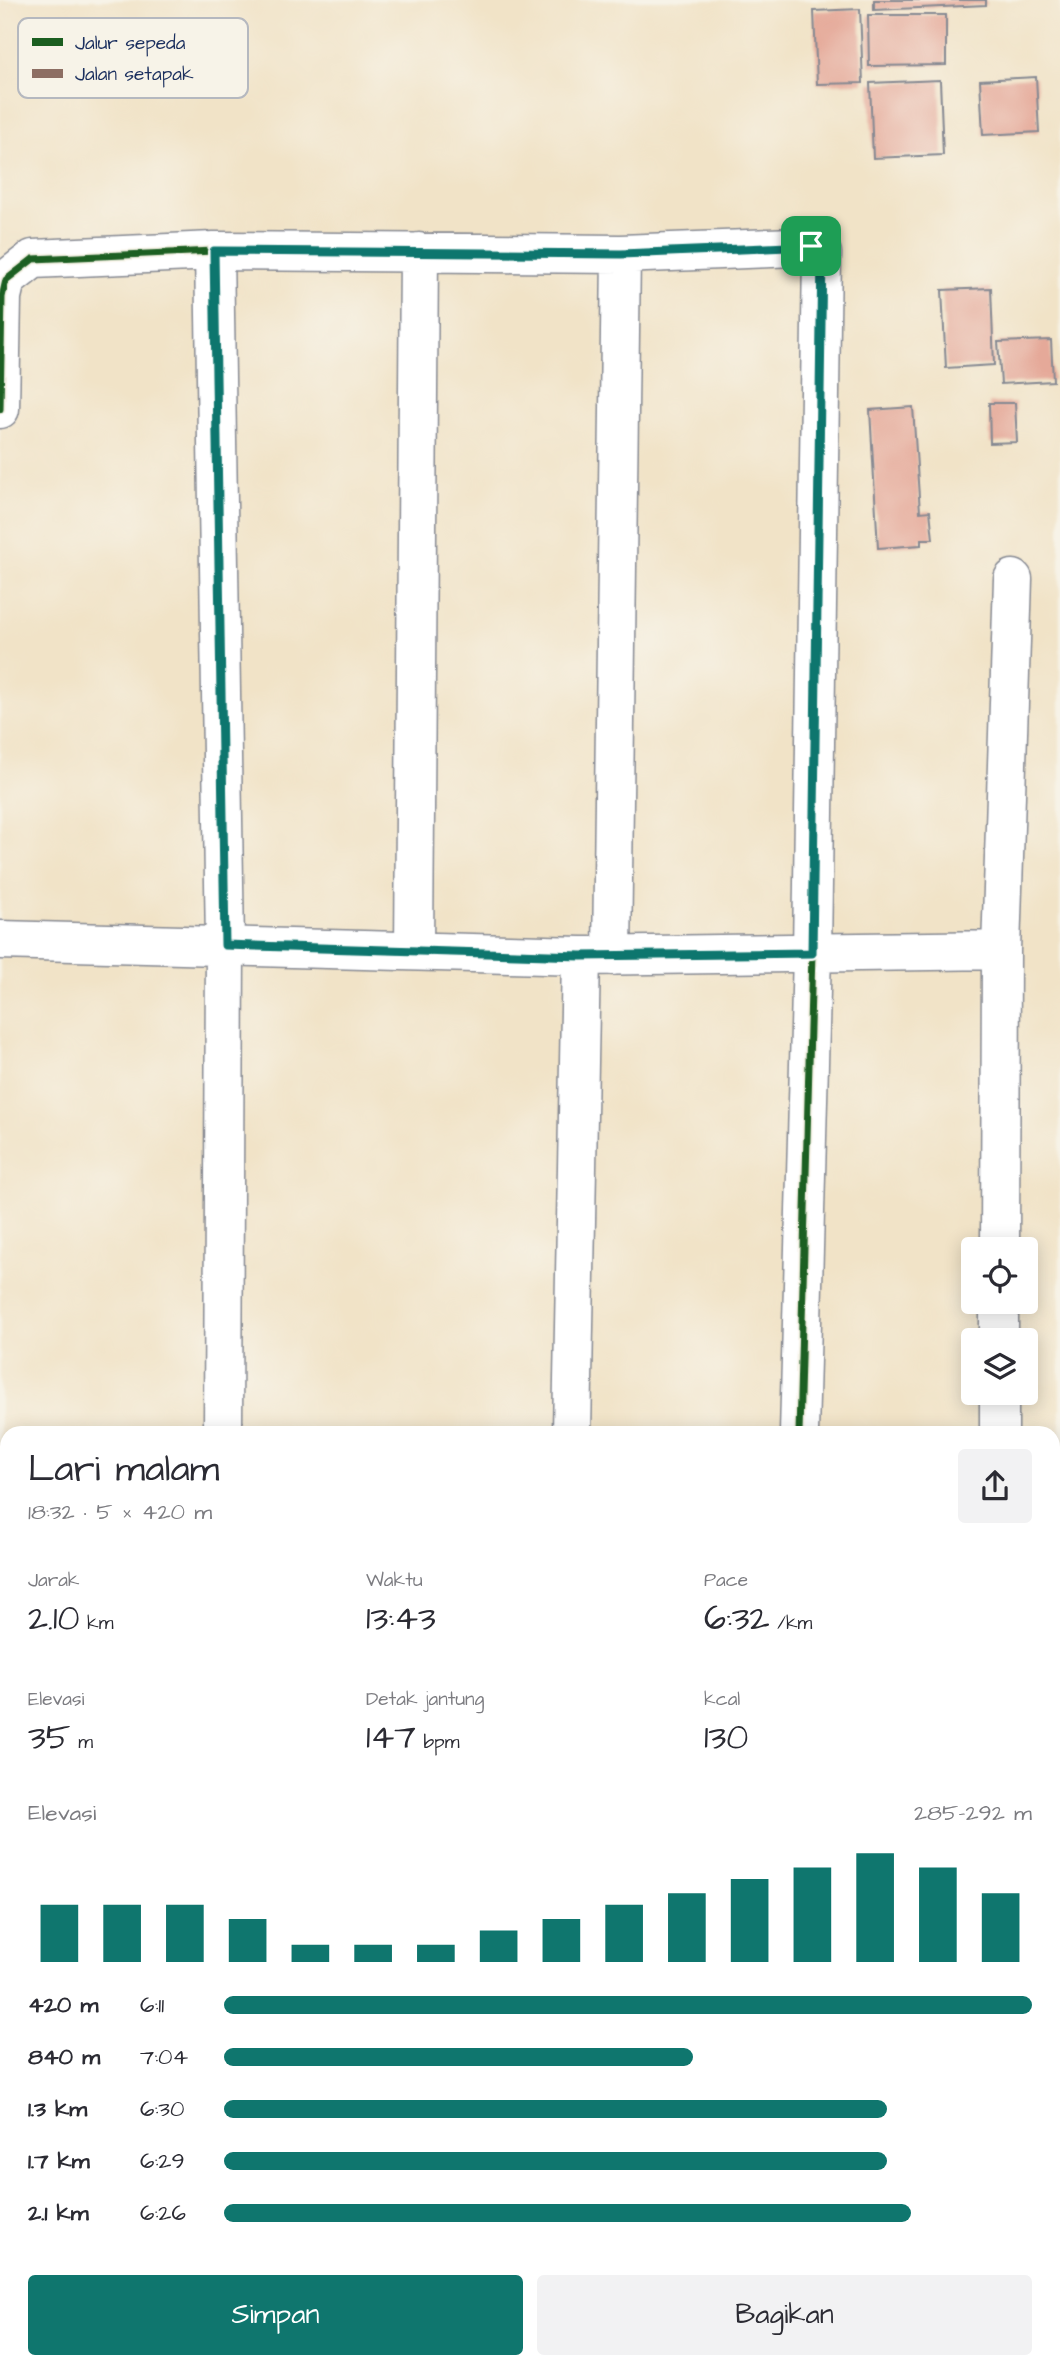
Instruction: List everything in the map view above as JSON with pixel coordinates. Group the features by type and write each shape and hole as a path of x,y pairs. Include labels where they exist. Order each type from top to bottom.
{"street":[{"path":"0,409 2,297 6,280 33,259 214,251 621,254 819,246 822,253 812,953 799,1426"},
{"path":"214,251 225,945 223,1426"},
{"path":"414,951 419,252"},
{"path":"572,1426 596,956 621,254"},
{"path":"1000,1237 1001,950 1013,579"},
{"path":"0,940 596,956 1001,950"},
{"path":"999,1405 999,1426"}],"building":[{"path":"874,0 986,0 986,5 874,10"},
{"path":"860,9 863,83 817,84 814,11"},
{"path":"868,15 946,15 946,65 869,66"},
{"path":"1036,77 1039,132 983,135 980,80"},
{"path":"940,80 943,155 873,158 870,83"},
{"path":"991,288 994,365 946,368 942,290"},
{"path":"1051,340 1053,381 1001,384 998,342"},
{"path":"989,403 1015,403 1017,442 990,443"},
{"path":"913,407 920,512 930,511 933,539 921,539 921,545 878,548 870,410"}],"cycle path":[{"path":"0,409 2,297 6,280 33,259 214,251 621,254 819,246 822,253 812,953 799,1426"}],"route":[{"path":"811,246 819,246 822,253 812,953 581,956 225,945 214,251 621,254 811,246"}]}
